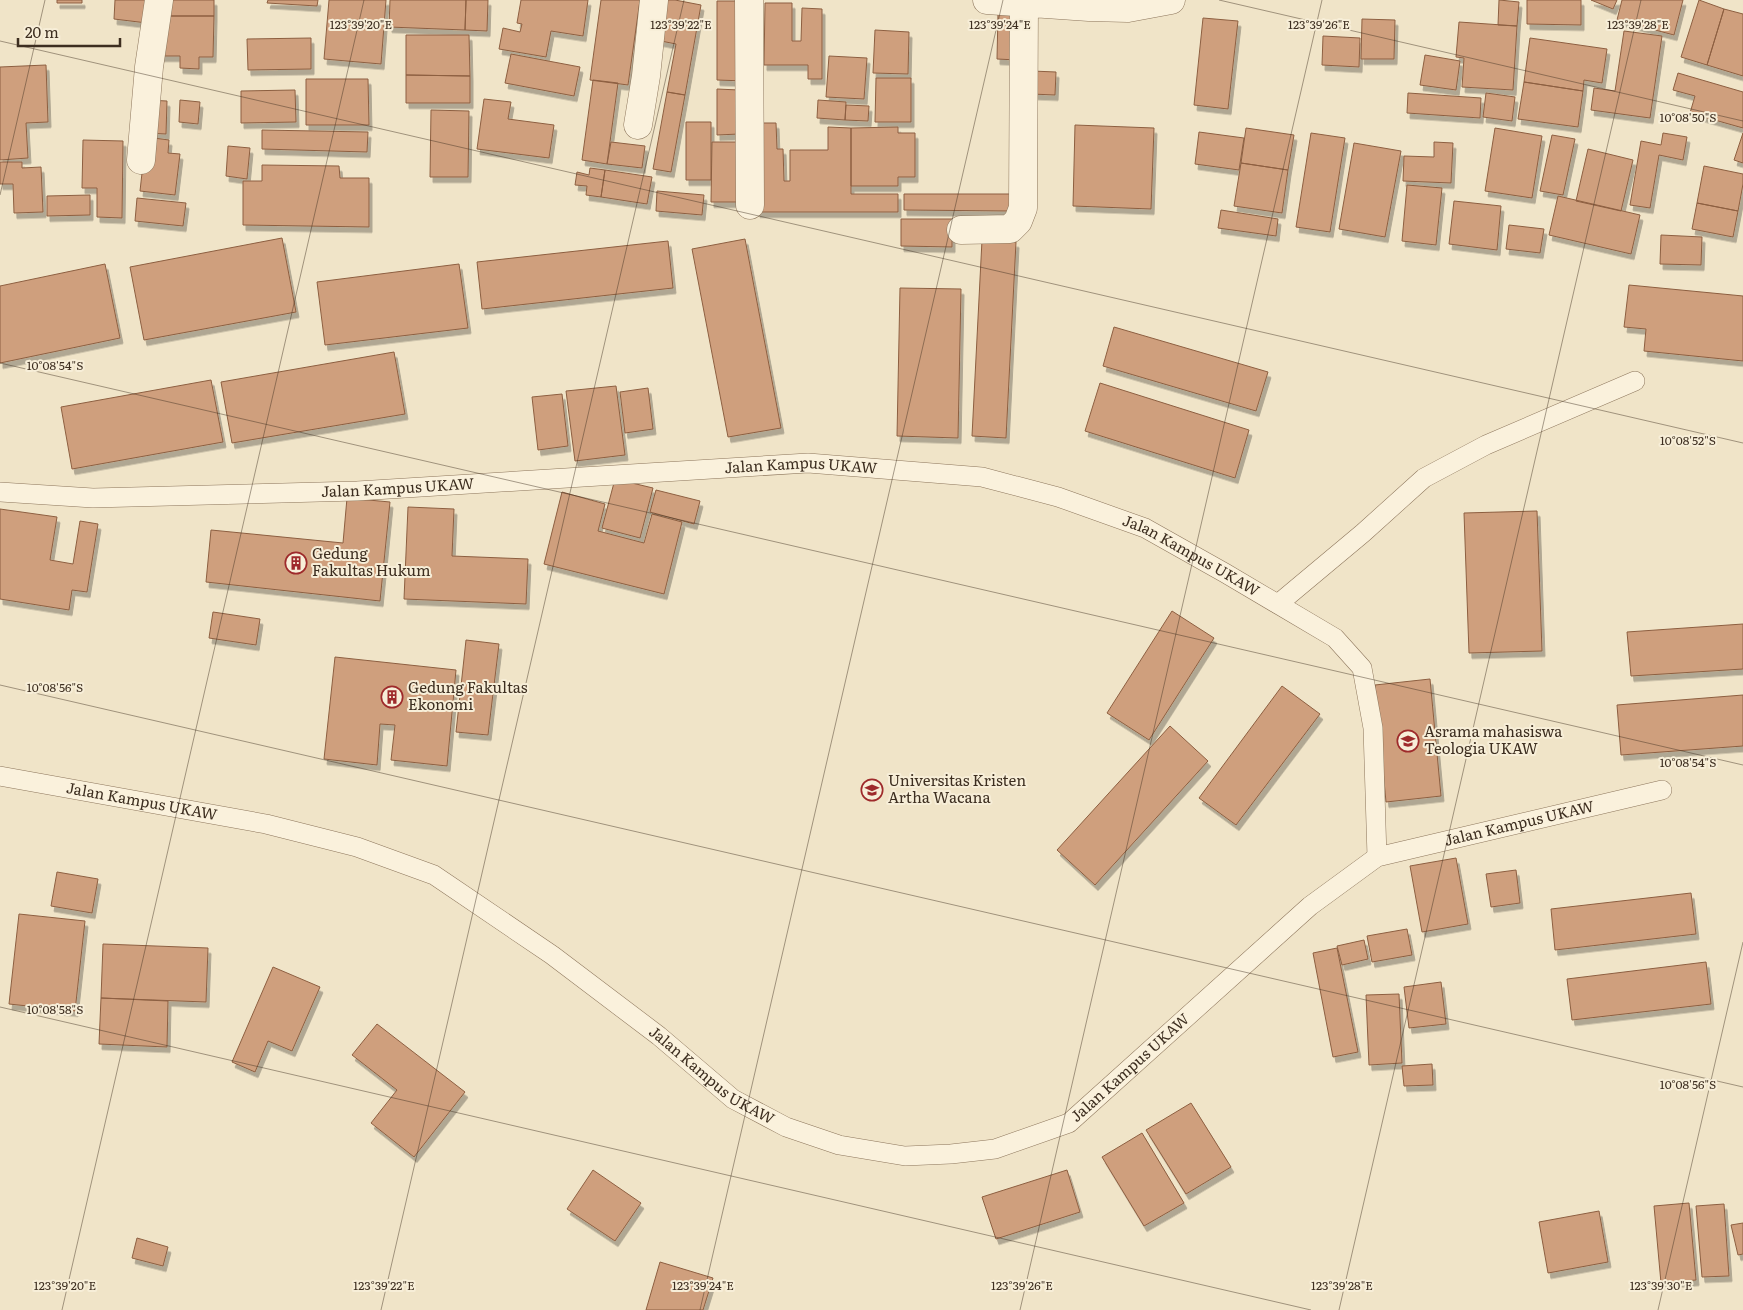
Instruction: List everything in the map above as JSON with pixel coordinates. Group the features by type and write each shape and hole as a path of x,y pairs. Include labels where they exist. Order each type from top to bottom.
{"street":[{"path":"141,160 149,66 159,0"},
{"path":"638,125 646,76 654,0"},
{"path":"750,0 750,205"},
{"path":"987,0 1128,8 1171,0"},
{"path":"961,230 1010,229 1018,221 1023,208 1024,3"}],"lane":[{"path":"1278,604 1363,533 1424,478 1486,445 1635,381"},
{"name":"Jalan Kampus UKAW","path":"0,492 93,498 358,491 808,463 982,477 1058,497 1145,528 1335,638 1362,668 1373,728 1377,857"},
{"name":"Jalan Kampus UKAW","path":"0,776 266,824 358,847 434,875 552,955 659,1036 733,1099 786,1127 839,1145 904,1156 951,1154 995,1149 1069,1123 1310,906 1377,857 1662,790"}],"building":[{"path":"57,0 82,0 82,3 57,3"},
{"path":"115,0 149,0 147,23 114,19"},
{"path":"164,0 214,0 214,16 164,16"},
{"path":"268,0 318,0 317,6 267,3"},
{"path":"329,0 386,0 381,64 324,59"},
{"path":"390,0 466,0 465,30 389,27"},
{"path":"466,0 488,0 487,31 465,30"},
{"path":"521,0 588,0 583,36 551,31 546,57 499,49 503,28 520,32 522,24 517,23"},
{"path":"601,0 640,0 628,85 590,80"},
{"path":"663,0 675,0 701,5 685,95 667,92 676,44 656,40"},
{"path":"1499,0 1519,2 1517,26 1498,25"},
{"path":"1527,0 1581,0 1581,25 1527,24"},
{"path":"1591,0 1617,0 1613,9"},
{"path":"1622,0 1683,0 1674,35 1617,20"},
{"path":"1699,0 1724,9 1707,65 1681,57"},
{"path":"717,1 746,1 745,81 717,80"},
{"path":"765,3 792,3 792,41 801,41 802,8 822,9 822,79 808,79 808,65 764,65"},
{"path":"1724,9 1743,14 1743,76 1707,65"},
{"path":"998,13 1019,14 1017,60 997,59"},
{"path":"164,16 214,16 213,57 199,57 199,69 180,68 180,56 156,56"},
{"path":"1203,18 1238,21 1228,109 1194,105"},
{"path":"1362,19 1395,20 1394,59 1361,59"},
{"path":"1459,22 1517,26 1513,90 1462,87 1464,58 1456,57"},
{"path":"875,30 909,32 908,74 873,73"},
{"path":"1624,31 1662,36 1650,118 1591,110 1594,88 1615,91"},
{"path":"406,35 469,35 470,76 406,75"},
{"path":"1323,36 1360,38 1359,67 1322,65"},
{"path":"311,38 311,69 248,70 247,39"},
{"path":"1530,38 1607,49 1602,83 1584,80 1583,91 1524,82"},
{"path":"511,54 580,67 574,96 505,83"},
{"path":"1425,55 1460,61 1456,90 1420,85"},
{"path":"829,56 867,58 864,99 826,97"},
{"path":"46,65 48,122 26,123 28,158 0,160 0,67"},
{"path":"1032,71 1056,72 1055,95 1031,94"},
{"path":"1678,73 1743,92 1743,128 1690,113 1695,96 1673,90"},
{"path":"406,75 470,76 470,103 406,103"},
{"path":"876,78 911,78 911,122 875,122"},
{"path":"306,79 368,79 369,125 306,125"},
{"path":"593,80 618,83 607,164 582,160"},
{"path":"1524,82 1583,91 1578,127 1518,119"},
{"path":"717,89 739,90 739,134 717,135"},
{"path":"295,90 296,122 241,123 241,91"},
{"path":"667,92 685,95 671,172 653,169"},
{"path":"1408,93 1481,98 1480,118 1407,113"},
{"path":"1486,93 1515,97 1512,121 1483,117"},
{"path":"484,99 511,102 508,119 554,125 549,158 477,149"},
{"path":"147,100 167,101 166,134 146,133"},
{"path":"180,100 200,102 198,124 179,122"},
{"path":"818,100 846,102 845,120 817,118"},
{"path":"846,105 869,106 868,121 845,120"},
{"path":"431,110 469,111 468,177 430,177"},
{"path":"686,122 711,122 711,180 686,180"},
{"path":"759,123 776,123 777,149 783,149 784,181 790,181 790,150 828,150 828,127 851,128 851,194 898,194 898,212 757,212"},
{"path":"1075,125 1154,128 1151,209 1073,206"},
{"path":"898,127 898,133 915,133 915,177 898,177 898,186 851,186 851,128"},
{"path":"1246,128 1294,135 1288,170 1241,163"},
{"path":"1495,128 1542,136 1532,198 1485,191"},
{"path":"262,130 368,132 367,152 262,149"},
{"path":"1199,132 1244,138 1239,170 1195,164"},
{"path":"1311,133 1345,138 1330,232 1296,227"},
{"path":"1663,133 1687,137 1683,160 1659,155 1650,208 1630,205 1641,141 1661,145"},
{"path":"1743,133 1743,163 1734,160"},
{"path":"1552,135 1575,139 1563,195 1540,191"},
{"path":"146,137 169,140 168,153 180,154 175,195 140,191"},
{"path":"83,140 123,141 122,218 97,217 97,188 82,188"},
{"path":"611,142 645,146 642,168 607,164"},
{"path":"712,142 740,142 740,202 711,202"},
{"path":"1434,142 1453,143 1451,183 1403,181 1404,156 1434,157"},
{"path":"1354,143 1401,151 1385,237 1339,229"},
{"path":"228,146 250,148 247,179 226,176"},
{"path":"1588,149 1633,160 1621,211 1576,201"},
{"path":"0,162 22,162 22,168 41,167 43,212 14,213 13,184 0,184"},
{"path":"1241,163 1288,170 1282,213 1234,206"},
{"path":"262,165 339,166 340,178 369,178 369,227 243,225 243,181 262,181"},
{"path":"1704,166 1743,174 1738,211 1697,203"},
{"path":"590,168 605,170 601,197 586,195 587,186 575,185 577,172 589,175"},
{"path":"605,170 652,177 647,204 601,197"},
{"path":"1407,185 1442,188 1436,245 1402,241"},
{"path":"657,191 704,195 702,215 656,211"},
{"path":"904,194 1010,194 1010,211 904,210"},
{"path":"90,195 90,215 47,216 47,196"},
{"path":"1558,196 1640,215 1631,254 1549,235"},
{"path":"137,198 186,203 183,226 135,221"},
{"path":"1454,201 1501,206 1497,250 1449,244"},
{"path":"1697,203 1738,211 1733,237 1692,229"},
{"path":"1221,210 1278,219 1276,236 1218,228"},
{"path":"901,219 952,219 952,247 901,246"},
{"path":"1509,225 1544,229 1540,253 1506,249"},
{"path":"1661,235 1702,237 1701,265 1660,264"},
{"path":"282,238 296,312 144,340 130,267"},
{"path":"745,239 781,428 728,437 692,249"},
{"path":"982,240 1016,242 1006,438 972,436"},
{"path":"668,241 673,288 482,309 477,262"},
{"path":"105,264 120,338 0,363 0,286"},
{"path":"459,264 468,328 325,345 317,282"},
{"path":"1629,285 1743,296 1743,361 1644,351 1646,329 1624,327"},
{"path":"900,288 961,289 958,438 897,436"},
{"path":"1114,327 1268,372 1256,411 1103,366"},
{"path":"394,352 405,414 232,443 221,382"},
{"path":"211,380 223,442 72,469 61,407"},
{"path":"1100,383 1249,430 1235,478 1085,431"},
{"path":"616,386 625,455 575,461 566,391"},
{"path":"648,388 653,429 625,433 620,392"},
{"path":"562,394 568,446 538,450 532,397"},
{"path":"615,479 653,488 640,538 602,528"},
{"path":"656,490 700,501 694,524 650,512"},
{"path":"562,492 605,504 598,531 644,543 652,514 682,522 664,594 544,564"},
{"name":"Gedung Fakultas Hukum","path":"347,498 390,502 380,601 206,582 211,530 343,543"},
{"path":"408,507 454,509 452,556 528,559 526,604 404,599"},
{"path":"0,509 57,517 50,560 73,564 80,521 98,524 87,592 72,590 69,610 0,599"},
{"path":"1537,511 1542,651 1469,653 1464,513"},
{"path":"1172,611 1214,638 1149,740 1107,713"},
{"path":"213,612 260,619 256,645 209,638"},
{"path":"1743,624 1743,669 1631,676 1627,632"},
{"path":"466,640 499,644 488,735 456,732"},
{"name":"Gedung Fakultas Ekonomi","path":"335,657 456,670 447,766 391,760 395,725 380,724 377,765 324,759"},
{"name":"Asrama mahasiswa Teologia UKAW","path":"1430,679 1441,796 1386,802 1375,685"},
{"path":"1282,686 1320,714 1236,825 1199,798"},
{"path":"1743,695 1743,746 1621,755 1617,705"},
{"path":"1170,726 1208,761 1095,885 1057,850"},
{"path":"1456,858 1468,924 1422,932 1410,866"},
{"path":"1516,870 1520,903 1491,907 1486,874"},
{"path":"57,872 98,879 92,913 51,906"},
{"path":"1691,893 1696,934 1555,950 1551,909"},
{"path":"19,914 85,921 75,1011 9,1004"},
{"path":"1407,929 1412,955 1372,962 1367,936"},
{"path":"1364,940 1368,959 1342,965 1337,946"},
{"path":"103,944 208,948 206,1002 101,998"},
{"path":"1337,948 1358,1052 1333,1057 1313,953"},
{"path":"1706,962 1711,1004 1572,1020 1567,979"},
{"path":"273,967 320,987 292,1051 268,1041 255,1072 232,1062"},
{"path":"1441,982 1446,1024 1409,1028 1404,987"},
{"path":"1399,994 1402,1063 1369,1065 1366,995"},
{"path":"101,998 168,1001 167,1047 99,1044"},
{"path":"377,1024 465,1092 414,1157 371,1123 397,1090 352,1055"},
{"path":"1432,1064 1433,1085 1404,1086 1402,1066"},
{"path":"1191,1103 1231,1167 1186,1194 1146,1130"},
{"path":"1142,1133 1184,1203 1144,1226 1102,1157"},
{"path":"593,1170 641,1203 615,1241 567,1209"},
{"path":"1067,1170 1080,1212 996,1239 982,1197"},
{"path":"1689,1203 1696,1280 1661,1283 1654,1206"},
{"path":"1724,1204 1729,1276 1702,1277 1696,1206"},
{"path":"1599,1211 1608,1262 1548,1273 1539,1222"},
{"path":"1743,1223 1743,1254 1738,1255 1731,1225"},
{"path":"137,1238 168,1247 163,1266 132,1258"},
{"path":"660,1262 713,1278 703,1310 646,1310"}],"place":[{"name":"Gedung Fakultas Hukum","path":"296,563"},
{"name":"Gedung Fakultas Ekonomi","path":"392,697"},
{"name":"Asrama mahasiswa Teologia UKAW","path":"1408,741"},
{"name":"Universitas Kristen Artha Wacana","path":"872,790"}]}
